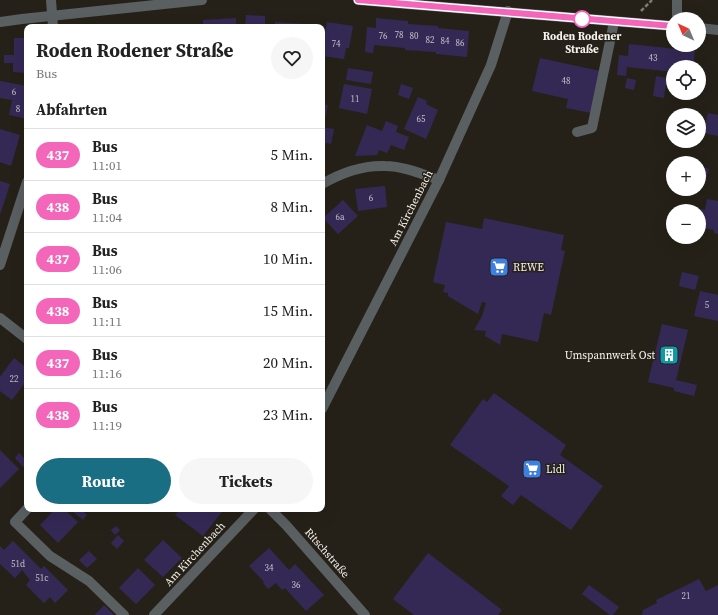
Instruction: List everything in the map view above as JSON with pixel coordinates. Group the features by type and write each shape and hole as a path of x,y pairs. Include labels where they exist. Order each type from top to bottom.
{"street":[{"path":"52,0 53,24"},
{"path":"0,22 202,0"},
{"path":"358,0 666,26"},
{"path":"677,0 677,12"},
{"name":"Am Kirchenbach","path":"325,403 439,180 491,65 508,12"},
{"path":"577,132 592,128 614,22"},
{"path":"706,29 718,30"},
{"path":"325,182 338,175 358,169 385,166 411,170 439,180"},
{"path":"0,265 24,191"},
{"path":"0,318 24,338"},
{"path":"24,512 15,522 50,556 89,581 124,615"},
{"name":"Am Kirchenbach","path":"154,615 251,512"},
{"name":"Ritschstraße","path":"273,512 291,530 365,615"}],"building":[{"path":"246,15 265,16 265,24 245,24"},
{"path":"236,18 236,24 203,24 203,20"},
{"path":"376,18 408,21 408,24 438,26 438,28 469,31 467,57 374,45 373,53 365,52 367,27 376,28"},
{"path":"275,22 306,24 275,24"},
{"path":"327,22 353,26 349,48 346,48 344,59 325,56 325,33"},
{"path":"14,38 24,38 24,73 13,72 13,63 4,63 4,55 14,55"},
{"path":"629,44 666,48 666,52 695,52 694,60 666,60 666,71 627,67 626,76 617,75 619,55 628,56"},
{"path":"540,58 600,71 591,113 566,108 568,99 532,91"},
{"path":"348,68 373,72 371,84 346,80"},
{"path":"656,76 666,78 664,98 653,96"},
{"path":"627,78 636,80 634,90 625,88"},
{"path":"0,81 24,85 24,118 9,115 12,100 0,98"},
{"path":"344,84 372,89 367,114 339,108"},
{"path":"401,84 413,88 409,99 398,95"},
{"path":"418,97 427,101 426,104 438,110 426,139 404,129"},
{"path":"325,104 328,105 325,119"},
{"path":"708,113 718,115 718,136 706,134 706,121"},
{"path":"386,121 398,126 396,132 409,137 404,150 391,145 387,153 379,150 377,155 355,156 367,125 382,131"},
{"path":"325,128 334,129 331,144 325,143"},
{"path":"0,129 20,135 11,166 0,162"},
{"path":"706,168 709,169 706,179"},
{"path":"0,181 10,184 0,215"},
{"path":"385,186 387,207 358,211 355,189"},
{"path":"707,199 718,201 718,234 714,233 714,230 706,228"},
{"path":"343,200 358,216 338,234 325,220 325,216"},
{"name":"REWE","path":"484,218 564,235 561,250 565,251 551,315 544,313 538,342 502,334 500,345 485,336 486,331 474,330 482,316 486,303 482,302 478,314 448,296 448,293 443,292 445,285 433,282 446,222 482,229"},
{"path":"682,272 699,276 695,290 679,286"},
{"path":"700,291 718,295 718,321 694,316"},
{"name":"Umspannwerk Ost","path":"662,324 688,330 676,380 697,385 694,396 674,391 674,388 648,382"},
{"path":"14,358 24,366 24,384 12,400 0,391 0,377"},
{"name":"Lidl","path":"494,393 566,445 560,455 603,486 571,530 521,495 513,505 501,496 509,486 450,445 483,399 487,402"},
{"path":"0,450 19,469 0,488"},
{"path":"19,453 24,458 23,467 15,458"},
{"path":"52,512 67,512 78,522 58,543 40,525"},
{"path":"73,512 84,512 87,515 83,520"},
{"path":"178,512 222,512 203,536 175,515"},
{"path":"116,526 120,530 115,535 111,530"},
{"path":"118,535 124,541 117,549 111,543"},
{"path":"163,540 182,558 163,577 144,560"},
{"path":"13,541 41,569 44,566 68,590 55,603 50,597 44,603 26,585 30,580 22,570 15,578 0,564 0,546 4,550"},
{"path":"269,548 289,570 295,564 324,595 306,611 285,588 282,590 276,583 268,589 263,583 264,582 249,566"},
{"path":"89,551 97,559 87,568 79,560"},
{"path":"428,553 502,610 498,615 414,615 393,599"},
{"path":"138,568 155,585 136,604 119,588"},
{"path":"699,579 706,591 718,585 718,615 642,615 643,610 657,603 656,600"},
{"path":"589,585 619,607 613,615 610,615 582,594"},
{"path":"104,605 114,615 95,615"}],"bus line":[{"name":"437","path":"358,0 666,25"}],"place":[{"name":"Roden Rodener Straße","path":"582,19"},
{"name":"REWE","path":"499,267"},
{"name":"Umspannwerk Ost","path":"669,355"},
{"name":"Lidl","path":"532,469"}]}
